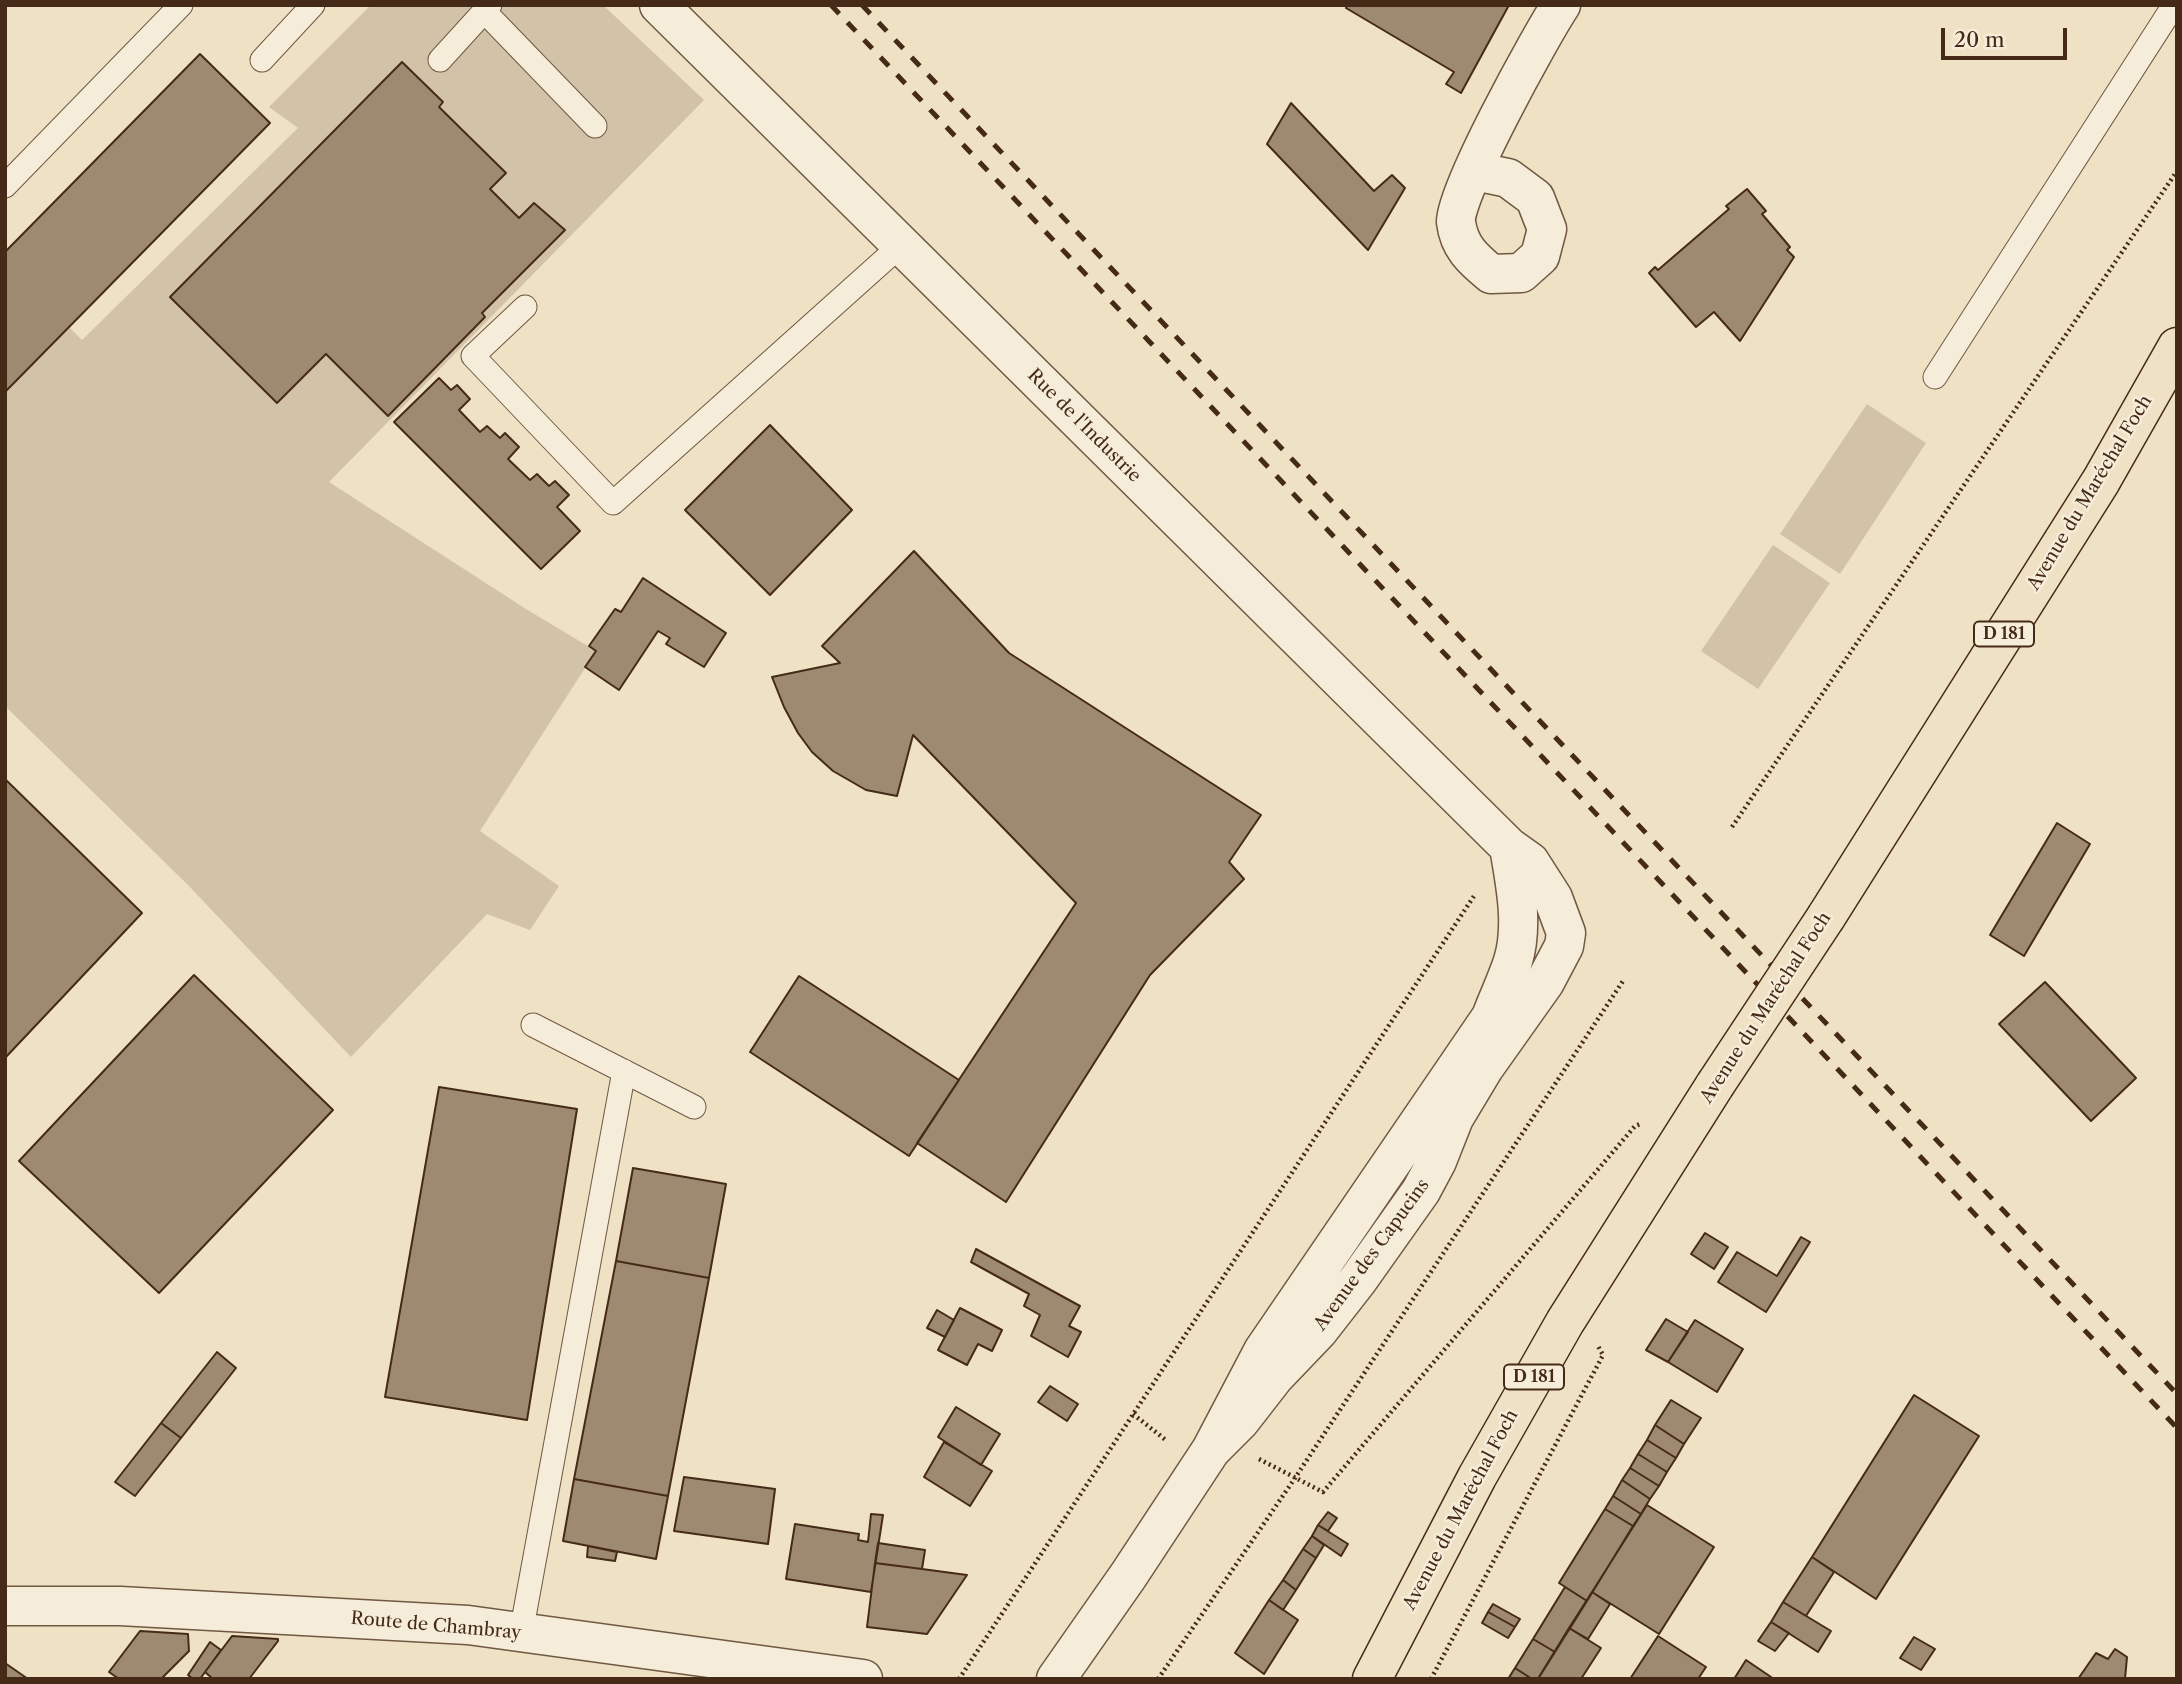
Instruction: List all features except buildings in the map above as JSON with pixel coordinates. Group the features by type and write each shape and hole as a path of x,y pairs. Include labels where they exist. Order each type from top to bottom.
{"main road":[{"name":"Avenue du Maréchal Foch","path":"1372,1679 1477,1477 1565,1322 1826,917 2101,481 2177,346"}],"street":[{"name":"Rue de l'Industrie","path":"659,5 1509,847 1530,862 1553,898 1566,933"},
{"path":"1474,171 1545,30 1561,5"},
{"name":"Avenue des Capucins","path":"1056,1679 1211,1450 1263,1351 1491,1017 1514,958 1517,909 1509,847"},
{"name":"Avenue des Capucins","path":"1211,1450 1240,1421 1275,1376 1319,1330 1421,1191 1437,1161 1454,1118 1484,1068 1545,982 1564,946 1566,933"},
{"name":"Route de Chambray","path":"5,1606 120,1606 468,1625 863,1679"}],"lane":[{"path":"5,186 181,5"},
{"path":"262,60 313,5"},
{"path":"1935,377 2174,5"},
{"path":"440,60 487,8 595,126"},
{"path":"525,307 473,356 612,503 901,245"},
{"path":"533,1025 694,1107"},
{"path":"521,1633 624,1071"}],"path":[{"path":"1732,827 2177,171"},
{"path":"959,1679 1484,880 1509,847"},
{"path":"1158,1679 1295,1478 1623,981"},
{"path":"1133,1414 1181,1451 1211,1450 1249,1454 1323,1492 1635,1126 1709,1095"},
{"path":"1431,1679 1604,1355 1591,1338 1565,1322"}],"shaded area":[{"path":"371,5 603,5 704,100 329,482 596,651 480,831 559,886 530,930 487,914 351,1057 188,885 5,706 5,390 69,327 82,340 298,128 269,107"},
{"path":"1867,404 1926,443 1840,574 1780,534"},
{"path":"1773,545 1830,583 1758,689 1701,651"}],"railway":[{"path":"831,5 2177,1428"},
{"path":"862,5 2177,1394"}]}
